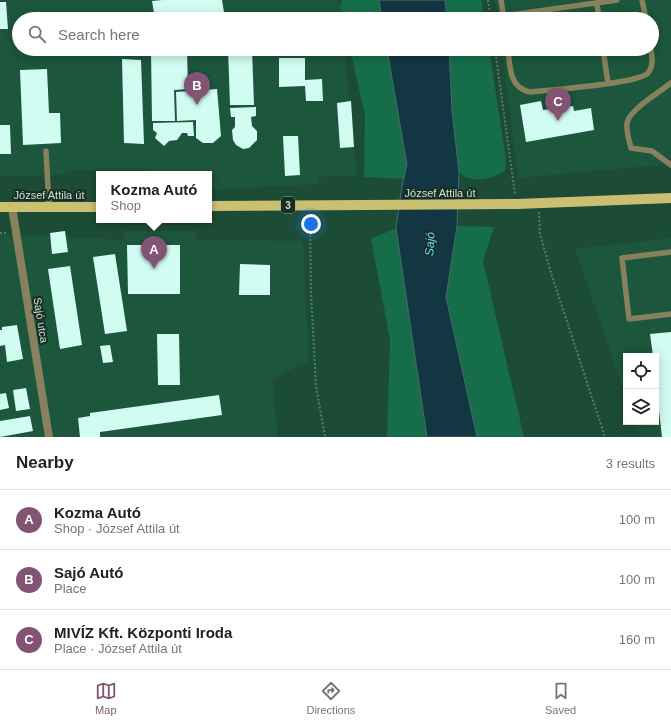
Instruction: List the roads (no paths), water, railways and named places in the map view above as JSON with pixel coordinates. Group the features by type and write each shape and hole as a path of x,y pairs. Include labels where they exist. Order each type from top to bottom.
{"main road":[{"name":"József Attila út","path":"212,206 310,204 493,205 671,198"},
{"name":"József Attila út","path":"0,207 96,207"}],"street":[{"name":"Sajó utca","path":"12,207 49,437"}],"lane":[{"path":"501,0 502,12"},
{"path":"537,12 617,0"},
{"path":"642,0 645,12"},
{"path":"597,3 598,12"},
{"path":"509,56 511,76 515,84 524,91 530,92 634,79 645,75 651,67 651,56"},
{"path":"604,56 608,83"},
{"path":"671,83 640,106 629,117 627,122 631,148 652,151 671,165"},
{"path":"46,151 49,207"},
{"path":"671,252 622,258 629,319 671,314"}],"water":[{"path":"379,0 445,0 446,12 381,12"},
{"name":"Sajó","path":"388,56 449,56 452,110 459,173 457,226 446,297 477,437 427,437 396,228 402,186 407,165"}],"place":[{"name":"Sajó Autó","path":"197,105"},
{"name":"MIVÍZ Kft. Központi Iroda","path":"558,121"},
{"name":"Kozma Autó","path":"154,269"}]}
